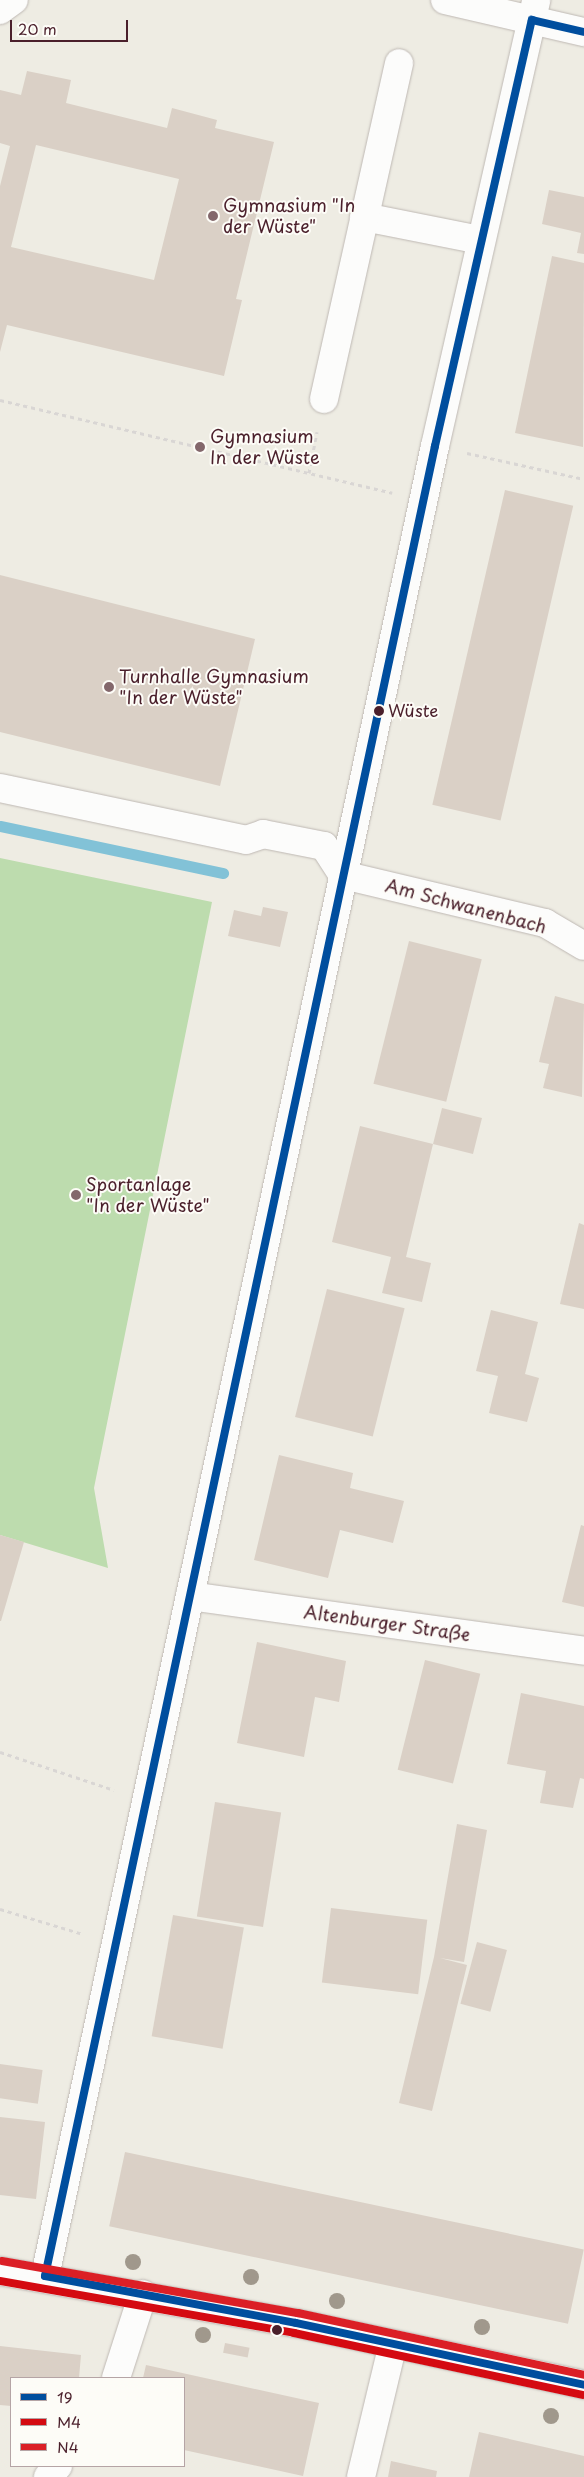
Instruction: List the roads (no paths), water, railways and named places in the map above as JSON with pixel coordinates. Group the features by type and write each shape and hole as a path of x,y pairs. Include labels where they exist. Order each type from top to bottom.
{"street":[{"path":"0,10 14,0"},
{"path":"445,0 534,10 584,32"},
{"path":"44,2276 435,446 480,240 534,10"},
{"path":"324,399 399,63"},
{"path":"364,217 480,240"},
{"path":"0,788 246,840 263,834 324,846 343,875"},
{"name":"Am Schwanenbach","path":"343,875 544,923 584,946"},
{"name":"Altenburger Straße","path":"190,1596 584,1651"},
{"path":"0,2271 44,2276 143,2294 393,2344 584,2385"},
{"path":"116,2377 143,2294"},
{"path":"362,2477 393,2344"},
{"path":"48,2477 57,2467"}],"waterway":[{"path":"0,826 223,873"}],"place":[{"name":"Gymnasium \"In der Wüste\"","path":"213,216"},
{"name":"Gymnasium In der Wüste","path":"200,447"},
{"name":"Turnhalle Gymnasium \"In der Wüste\"","path":"109,687"},
{"name":"Wüste","path":"379,711"},
{"name":"Sportanlage \"In der Wüste\"","path":"76,1195"}]}
